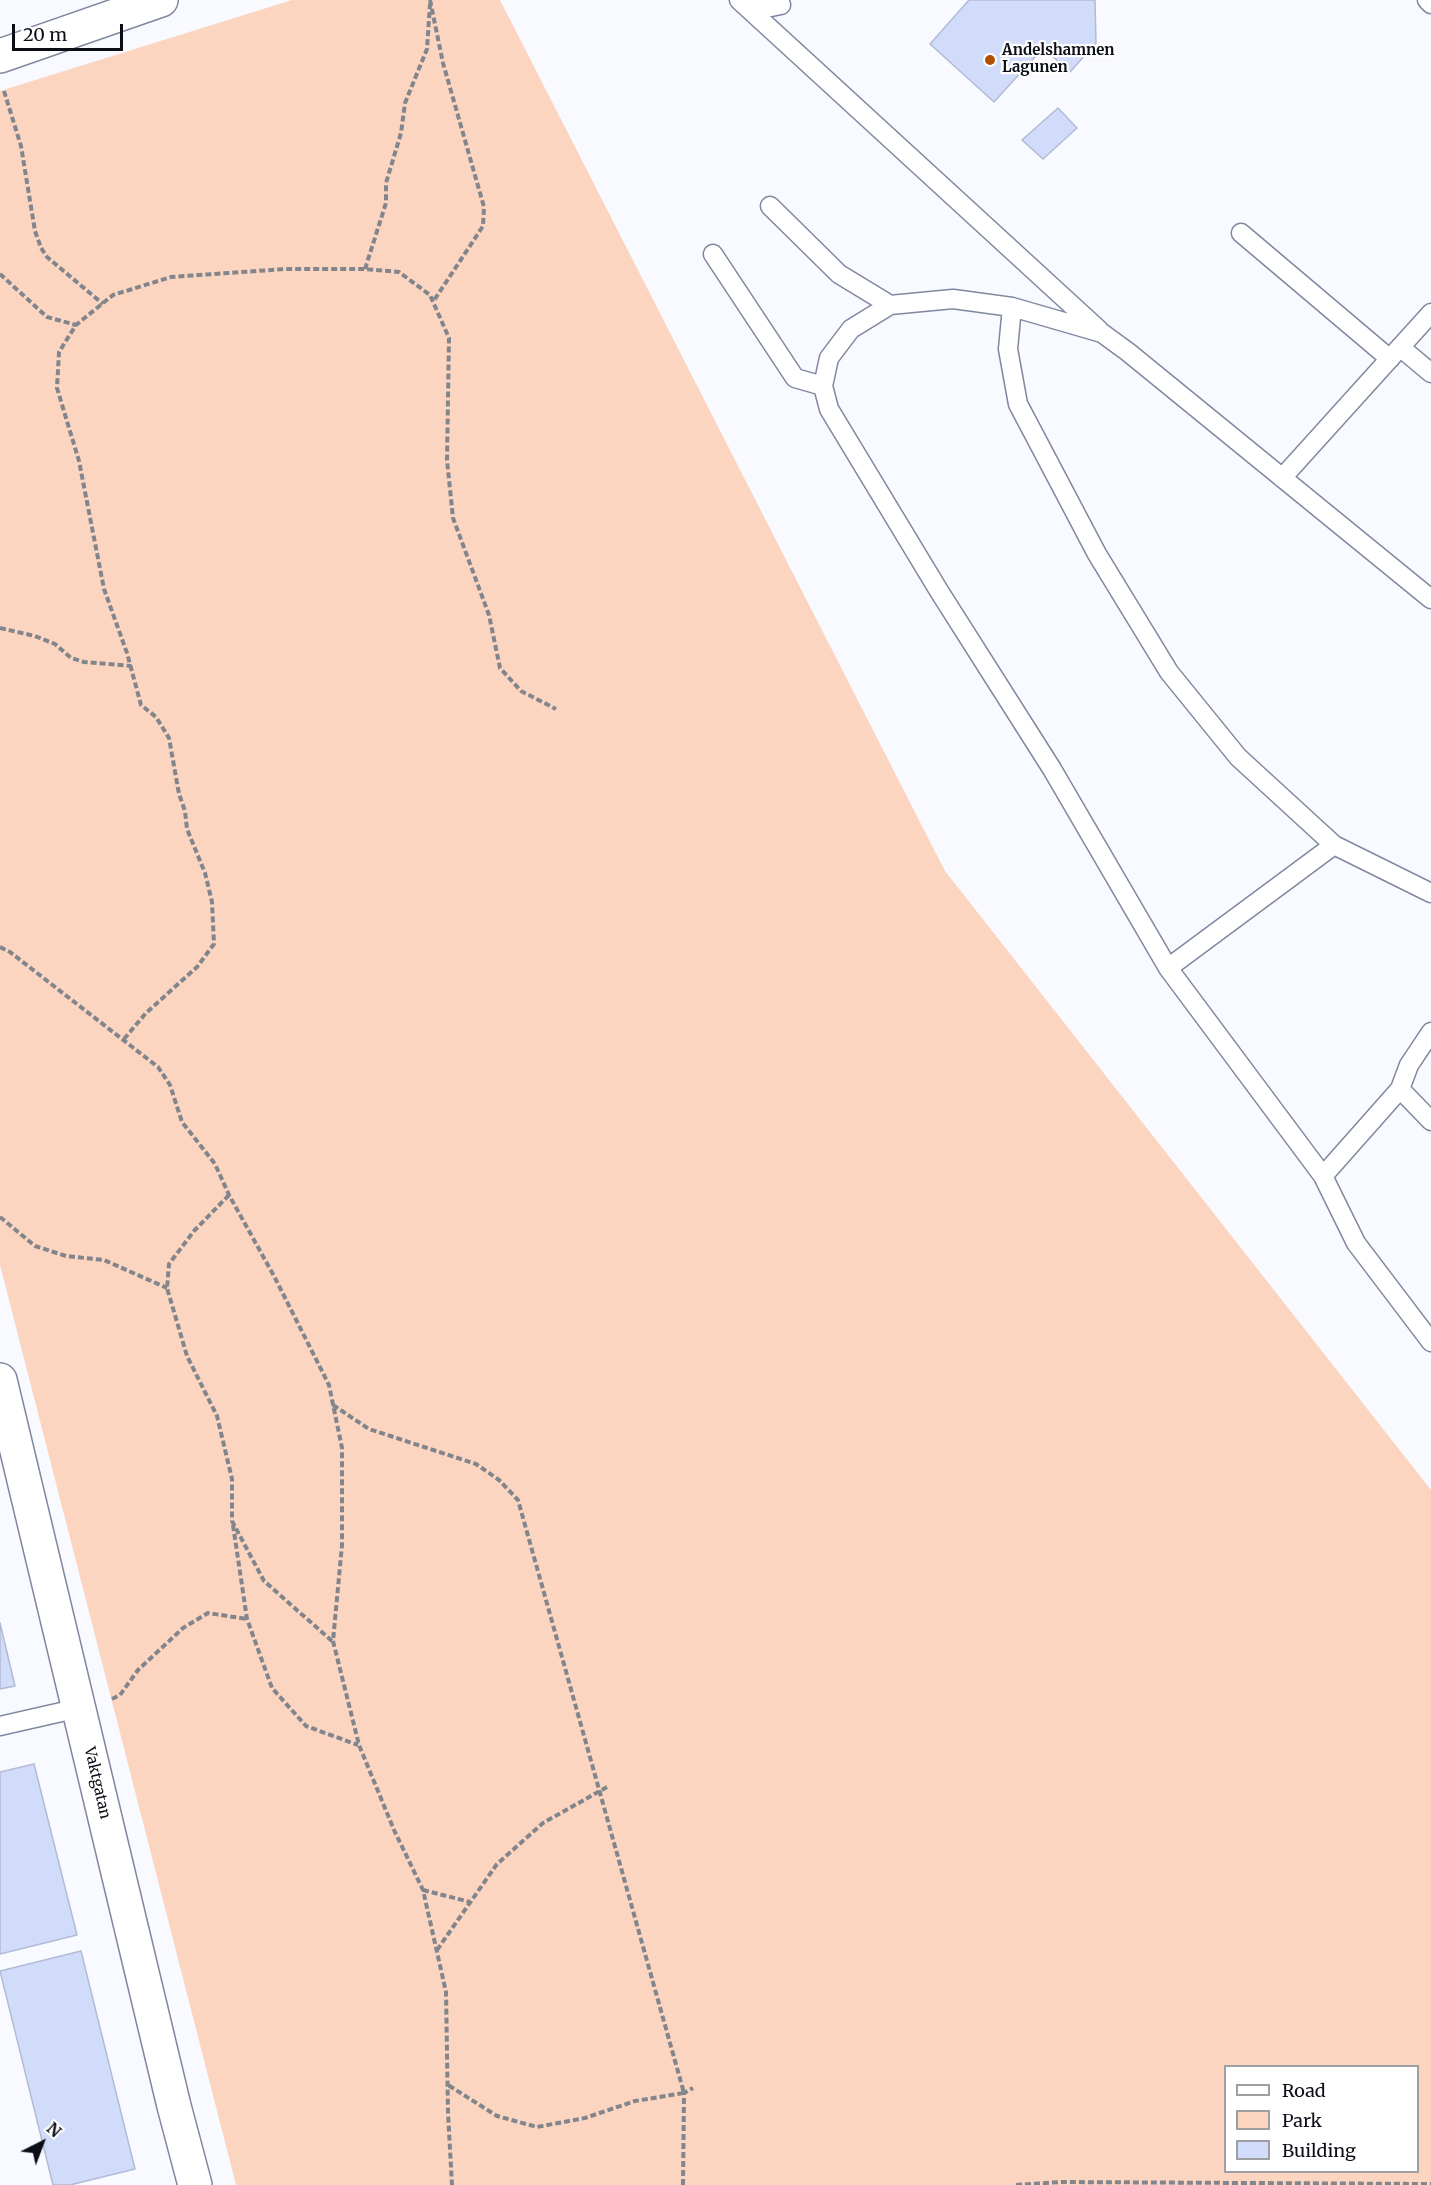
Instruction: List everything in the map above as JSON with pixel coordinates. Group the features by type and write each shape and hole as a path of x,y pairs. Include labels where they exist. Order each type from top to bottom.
{"street":[{"path":"0,57 161,0"},
{"name":"Vaktgatan","path":"0,1380 174,2106 195,2185"}],"lane":[{"path":"1426,0 1431,4"},
{"path":"741,2 771,7 781,4"},
{"path":"741,2 1102,333 1431,599"},
{"path":"770,206 839,274 890,305"},
{"path":"1241,233 1395,353 1431,373"},
{"path":"713,254 795,378 822,386"},
{"path":"1102,333 1012,307 953,299 890,305 851,329 830,358 822,386 829,409 849,444 1052,769 1168,968 1323,1176 1356,1243 1431,1342"},
{"path":"1012,307 1008,349 1018,404 1096,554 1168,672 1238,757 1334,845 1431,893"},
{"path":"1282,478 1431,313"},
{"path":"1168,968 1334,845"},
{"path":"1323,1176 1400,1089 1409,1065 1431,1032"},
{"path":"1400,1089 1431,1121"},
{"path":"0,1726 79,1708"}],"path":[{"path":"365,269 386,203 386,183 401,133 405,103 427,49 430,0"},
{"path":"430,0 442,63 484,207 483,226 433,303"},
{"path":"3,90 21,146 35,231 41,248 54,263 103,304"},
{"path":"124,1039 146,1013 197,967 214,944 212,902 205,873 187,829 169,738 156,717 141,705 131,666 104,589 79,461 57,388 59,352 76,325 113,295 171,277 285,269 365,269 399,272 430,295 449,339 447,460 453,518 489,615 500,668 520,691 556,709"},
{"path":"0,274 47,317 76,325"},
{"path":"0,628 35,636 54,644 70,658 84,662 131,666"},
{"path":"0,947 10,952 158,1067 170,1085 182,1122 215,1164 229,1196 309,1343 329,1385 342,1448 342,1545 333,1641 359,1745 394,1830 423,1890 437,1950 446,1992 447,2084 452,2185"},
{"path":"229,1196 194,1231 169,1264 167,1288 187,1356 217,1416 232,1479 232,1521 247,1619 272,1688 306,1726 359,1745"},
{"path":"0,1217 35,1246 66,1256 104,1260 167,1288"},
{"path":"333,1404 369,1429 476,1464 499,1480 518,1500 684,2093 683,2185"},
{"path":"232,1521 264,1581 333,1641"},
{"path":"79,1708 98,1707 120,1695 138,1670 183,1628 208,1613 247,1619"},
{"path":"437,1950 497,1864 543,1823 607,1788"},
{"path":"423,1890 470,1902"},
{"path":"447,2084 497,2116 537,2127 585,2118 635,2101 684,2093 693,2088"},
{"path":"1016,2185 1061,2182 1431,2184"}],"green space":[{"path":"292,0 500,0 945,871 1431,1490 1431,2185 236,2185 0,1265 0,91"}],"building":[{"name":"Andelshamnen Lagunen","path":"969,0 1095,0 1096,43 1070,72 1043,48 994,102 930,44"},
{"path":"1058,108 1077,128 1043,159 1022,140"},
{"path":"0,1623 15,1686 0,1689"},
{"path":"34,1764 77,1935 0,1954 0,1772"},
{"path":"81,1951 135,2169 70,2185 53,2185 0,1971"}],"place":[{"name":"Andelshamnen Lagunen","path":"990,60"}]}
